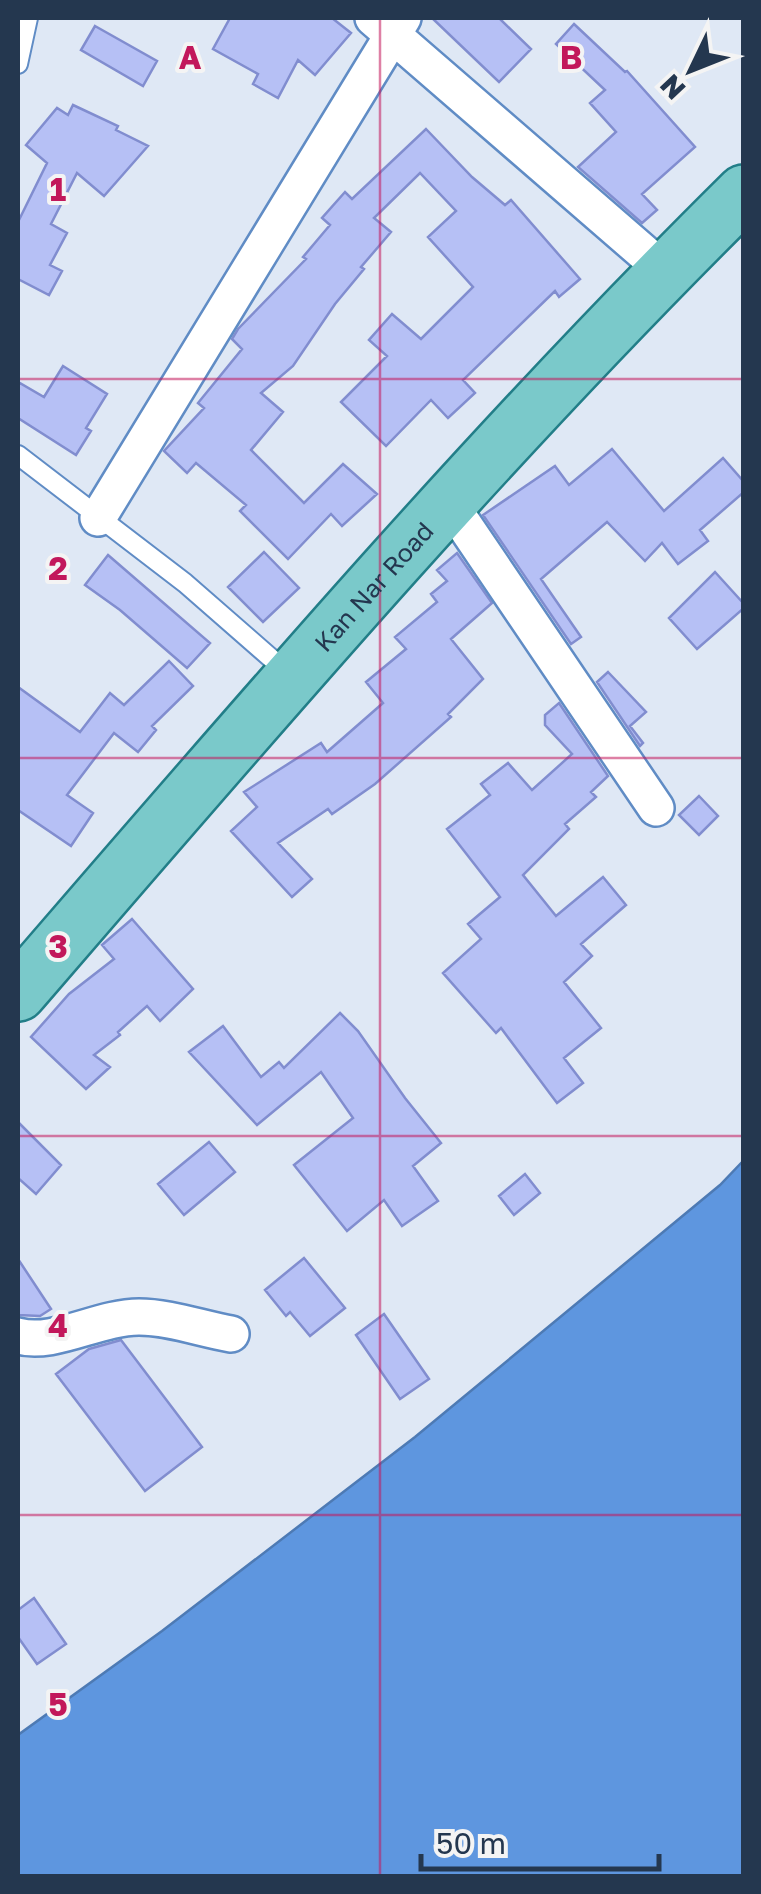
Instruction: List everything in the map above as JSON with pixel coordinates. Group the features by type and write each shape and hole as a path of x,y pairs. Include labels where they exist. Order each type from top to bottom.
{"main road":[{"name":"Kan Nar Road","path":"18,992 292,676 664,272 744,193"}],"street":[{"path":"98,518 389,24 664,272"},
{"path":"450,504 656,808"},
{"path":"18,1336 36,1341 92,1323 140,1317 232,1334"}],"lane":[{"path":"18,64 28,18"},
{"path":"18,455 185,583 292,676"}],"water":[{"path":"743,1161 743,1876 18,1876 18,1735 162,1631 415,1437 720,1185"}],"building":[{"path":"230,18 332,18 351,33 315,75 298,60 278,98 253,84 258,74 213,49"},
{"path":"432,18 499,18 531,49 499,82"},
{"path":"574,24 627,71 695,147 642,194 657,210 642,223 578,167 616,132 590,103 605,90 556,44"},
{"path":"95,26 157,61 143,86 81,50"},
{"path":"73,105 118,126 116,130 148,146 104,196 77,173 51,224 67,233 50,265 62,271 49,295 18,279 18,222 47,163 26,145 57,108 68,115"},
{"path":"426,129 505,205 511,200 580,279 559,297 555,291 463,380 475,393 448,418 431,400 386,446 341,402 387,356 369,340 392,314 421,339 473,287 428,237 456,211 420,173 374,218 391,232 361,267 364,269 293,366 261,393 283,412 251,450 304,503 343,464 377,494 342,526 331,514 288,559 240,511 246,505 196,463 187,473 164,451 204,408 198,403 242,349 232,339 238,329 306,259 303,257 330,225 322,218 345,192 352,199"},
{"path":"63,366 107,394 86,428 91,431 76,455 18,418 18,382 44,397"},
{"path":"612,449 664,511 723,458 744,482 744,492 700,530 708,541 678,564 662,543 645,561 607,522 541,579 581,637 571,644 483,515 555,466 569,485"},
{"path":"264,552 299,588 263,622 228,587"},
{"path":"457,553 492,603 451,639 483,679 448,714 451,717 375,784 332,814 328,809 278,843 312,879 292,897 231,831 257,807 244,792 321,743 327,752 383,703 366,682 406,649 395,637 437,602 431,594 447,581 437,570"},
{"path":"108,555 210,643 187,668 85,585"},
{"path":"715,572 744,608 697,649 669,618"},
{"path":"169,661 193,686 152,726 156,730 138,752 114,733 67,795 93,813 71,846 18,810 18,687 80,732 110,693 124,705"},
{"path":"608,672 646,712 630,726 643,743 640,746 597,682"},
{"path":"559,703 608,776 591,792 596,797 565,824 569,829 523,875 556,916 603,877 626,905 581,944 592,956 564,982 601,1028 564,1058 583,1083 557,1103 501,1028 496,1033 443,973 481,939 468,924 500,897 447,829 490,795 481,784 508,763 532,790 572,754 545,725 545,715"},
{"path":"699,796 718,816 699,835 679,815"},
{"path":"132,919 193,989 160,1021 147,1006 118,1032 120,1035 94,1055 110,1067 86,1089 31,1037 69,994 114,959 102,945"},
{"path":"340,1013 358,1031 441,1143 413,1166 438,1201 402,1226 384,1200 347,1231 294,1165 353,1118 321,1072 257,1125 189,1052 223,1026 261,1077 279,1062 284,1068"},
{"path":"18,1122 61,1165 36,1194 18,1178"},
{"path":"209,1142 235,1172 184,1215 158,1184"},
{"path":"525,1174 540,1193 514,1215 499,1196"},
{"path":"304,1258 345,1308 310,1336 290,1312 286,1316 265,1290"},
{"path":"18,1259 51,1309 40,1316 18,1315"},
{"path":"384,1314 429,1379 400,1399 356,1335"},
{"path":"121,1340 202,1447 145,1491 56,1374 89,1349"},
{"path":"34,1598 66,1644 37,1664 18,1637 18,1610"}]}
